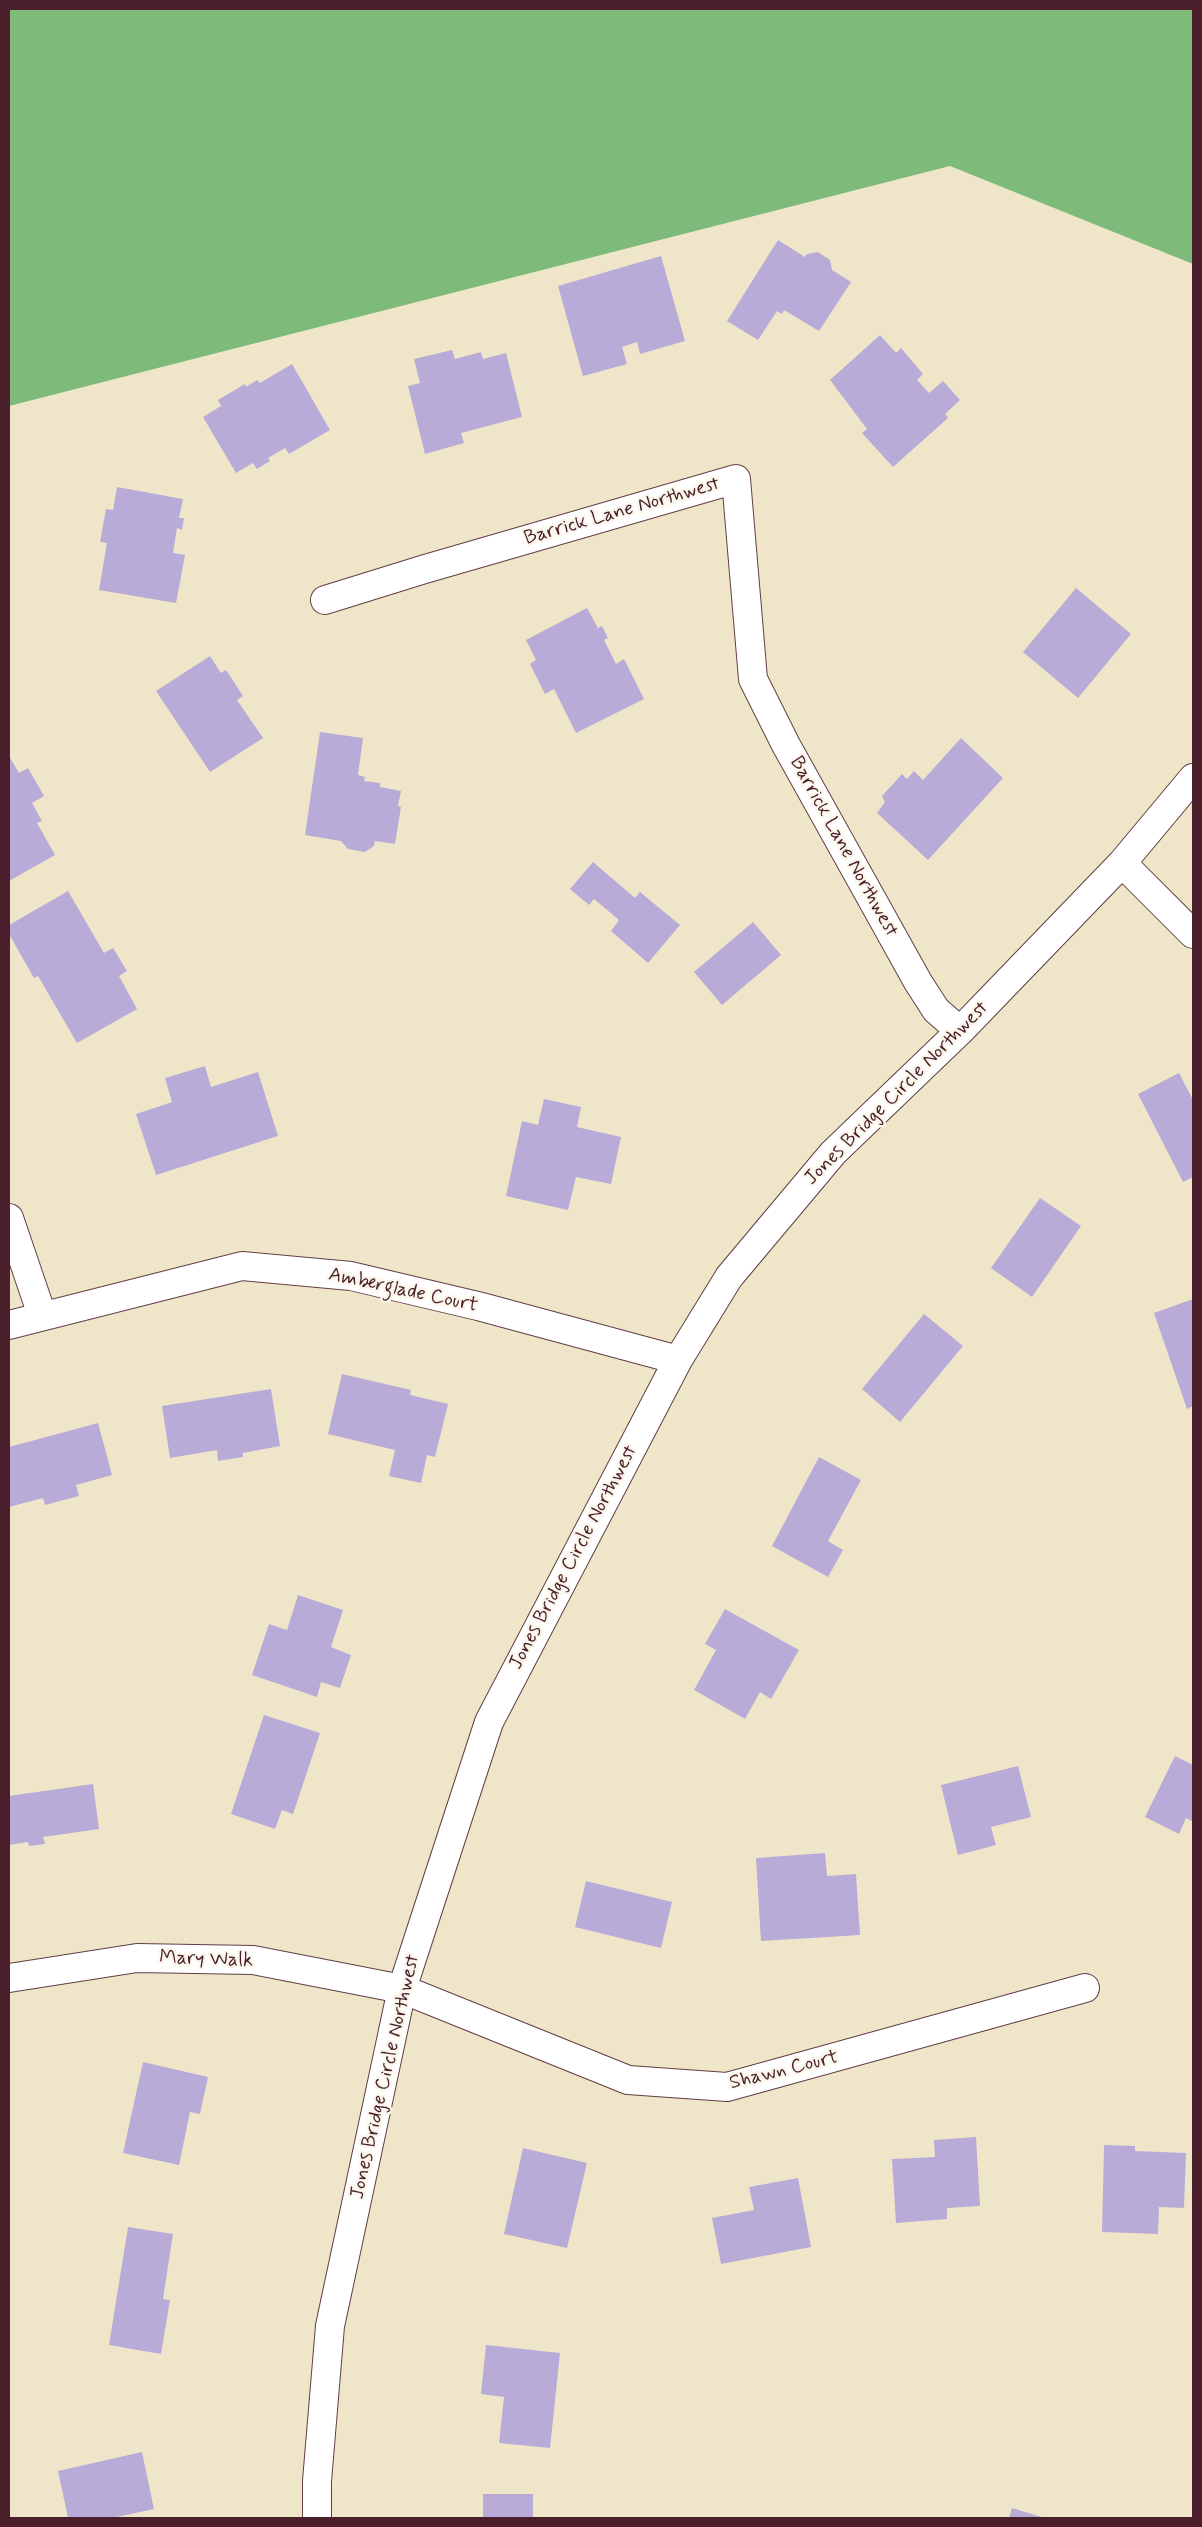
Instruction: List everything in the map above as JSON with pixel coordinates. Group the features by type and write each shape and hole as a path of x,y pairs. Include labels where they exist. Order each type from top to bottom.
{"street":[{"name":"Barrick Lane Northwest","path":"325,600 425,568 736,479 753,679 786,745 918,982 936,1010 960,1031"},
{"name":"Jones Bridge Circle Northwest","path":"317,2518 317,2481 330,2326 402,1989 489,1722 678,1360 729,1277 833,1153 960,1031 1122,863 1193,778"},
{"path":"1122,863 1193,934"},
{"path":"9,1218 42,1316"},
{"name":"Amberglade Court","path":"9,1325 242,1266 351,1276 478,1306 678,1360"},
{"name":"Mary Walk","path":"9,1978 136,1958 253,1960 402,1989"},
{"name":"Shawn Court","path":"402,1989 628,2080 727,2087 1085,1988"}],"green space":[{"path":"9,9 1193,9 1193,264 950,166 9,406"}],"building":[{"path":"778,240 805,257 807,254 818,252 830,260 832,270 851,282 819,331 784,310 782,314 777,311 758,340 727,321"},
{"path":"661,256 685,341 640,354 637,342 622,347 627,364 583,376 558,286"},
{"path":"880,335 896,353 901,348 923,374 917,380 929,393 943,381 960,400 945,414 948,418 893,467 862,433 867,429 830,380"},
{"path":"452,350 455,359 481,352 483,359 506,353 522,417 461,433 464,443 425,454 408,386 420,383 414,359"},
{"path":"292,364 330,430 289,454 285,448 268,458 270,461 257,469 253,463 236,473 203,417 221,406 218,400 245,384 246,387 257,380 260,383"},
{"path":"117,487 183,499 179,518 184,518 182,530 177,528 173,553 185,555 176,603 99,590 107,543 100,542 106,509 113,510"},
{"path":"1076,588 1131,634 1078,698 1023,652"},
{"path":"587,608 598,628 602,626 608,638 604,640 616,664 624,659 644,699 576,733 554,689 545,694 530,664 536,660 526,640"},
{"path":"210,656 221,673 226,670 243,696 237,700 263,738 210,772 156,691"},
{"path":"320,732 363,738 358,775 365,777 364,781 380,783 380,787 401,791 398,806 401,807 395,844 375,841 374,846 365,852 348,849 341,841 305,835"},
{"path":"961,738 1003,778 928,860 877,813 885,802 882,796 902,774 907,779 914,771 923,780"},
{"path":"9,756 19,773 28,768 44,796 32,803 42,821 37,823 55,855 9,881"},
{"path":"593,862 635,898 640,892 680,925 648,963 611,931 619,920 594,899 589,905 570,889"},
{"path":"68,891 104,953 113,948 127,971 119,976 137,1009 77,1043 38,976 34,978 9,934 9,925"},
{"path":"753,922 781,955 722,1005 694,972"},
{"path":"205,1066 211,1087 258,1072 278,1136 156,1175 136,1114 172,1102 165,1078"},
{"path":"1179,1073 1193,1100 1193,1177 1183,1182 1138,1094"},
{"path":"544,1099 581,1107 577,1127 621,1137 611,1184 576,1177 568,1210 506,1196 522,1121 538,1125"},
{"path":"1040,1198 1081,1226 1032,1297 991,1268"},
{"path":"1193,1299 1193,1406 1187,1409 1154,1313"},
{"path":"924,1314 963,1346 900,1422 862,1389"},
{"path":"342,1374 411,1390 410,1395 448,1404 435,1457 427,1455 421,1483 389,1476 395,1450 328,1434"},
{"path":"271,1389 280,1446 243,1453 243,1457 218,1461 217,1450 170,1458 162,1406"},
{"path":"98,1423 112,1475 76,1485 79,1496 45,1505 43,1498 9,1507 9,1447"},
{"path":"819,1457 861,1480 828,1541 843,1550 828,1577 772,1546"},
{"path":"298,1595 343,1610 331,1647 351,1655 340,1688 321,1682 317,1697 252,1675 269,1624 287,1630"},
{"path":"725,1609 799,1650 771,1699 760,1692 745,1719 694,1690 716,1650 705,1644"},
{"path":"264,1715 320,1733 293,1814 282,1810 275,1829 231,1814"},
{"path":"1175,1756 1193,1765 1193,1822 1186,1818 1179,1834 1145,1817"},
{"path":"1018,1766 1031,1817 991,1827 996,1845 958,1855 941,1785"},
{"path":"93,1784 99,1829 43,1837 45,1844 29,1846 28,1842 9,1845 9,1796"},
{"path":"825,1853 827,1876 856,1874 860,1935 761,1941 756,1858"},
{"path":"586,1881 672,1902 661,1948 575,1927"},
{"path":"143,2062 208,2077 200,2114 190,2112 179,2165 123,2153"},
{"path":"976,2137 980,2206 947,2208 947,2219 896,2223 892,2159 935,2157 934,2140"},
{"path":"1104,2145 1135,2146 1135,2151 1186,2153 1184,2208 1159,2207 1158,2234 1102,2232"},
{"path":"523,2148 587,2163 567,2248 504,2234"},
{"path":"798,2178 811,2247 721,2264 712,2218 754,2210 749,2187"},
{"path":"128,2227 173,2234 163,2299 170,2300 161,2354 109,2345"},
{"path":"486,2345 560,2353 550,2448 499,2443 504,2397 481,2394"},
{"path":"142,2452 154,2509 112,2518 68,2518 58,2471"},
{"path":"483,2494 533,2494 533,2518 483,2518"},
{"path":"1012,2508 1045,2518 1009,2518"}]}
